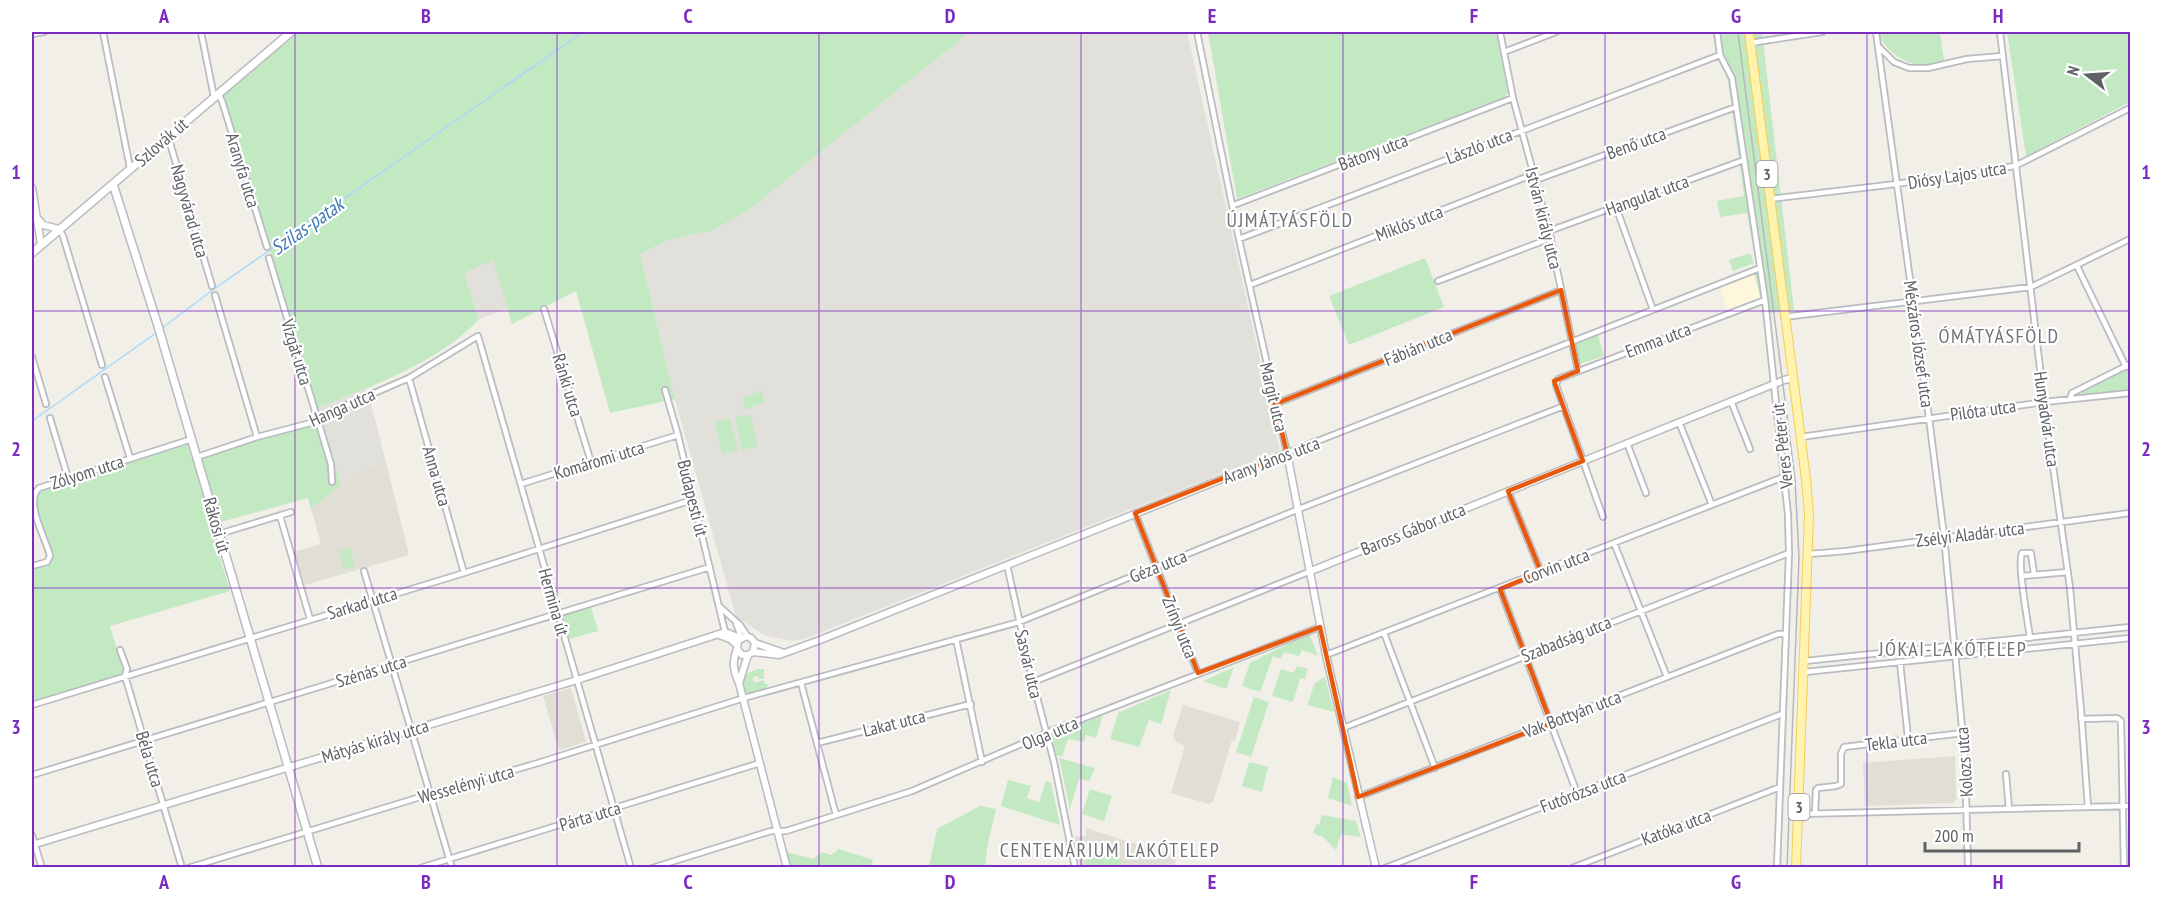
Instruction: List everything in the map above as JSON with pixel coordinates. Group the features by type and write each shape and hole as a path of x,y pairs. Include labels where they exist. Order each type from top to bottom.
{"main road":[{"name":"Veres Péter út","path":"1749,32 1809,514 1805,672 1796,867"},
{"name":"Szlovák út","path":"32,253 287,33"},
{"name":"Rákosi út","path":"113,184 192,439 318,867"}],"street":[{"path":"32,34 44,32"},
{"path":"103,32 130,168"},
{"name":"Aranyfa utca","path":"201,32 216,95 222,101 267,247"},
{"name":"Margit utca","path":"1197,32 1234,205 1239,239 1299,509 1326,655 1376,867"},
{"name":"István király utca","path":"1500,32 1513,98 1551,238 1578,370"},
{"path":"1504,52 1556,32"},
{"name":"Veres Péter út","path":"1717,32 1720,55 1732,78 1765,300 1786,477 1789,553 1777,867"},
{"path":"1750,43 1822,32"},
{"name":"Mészáros József utca","path":"1876,32 1944,536 1955,657"},
{"name":"Hunyadvár utca","path":"2000,32 2044,402 2075,633 2088,807"},
{"path":"1878,46 1894,62 1909,68 1928,68 1967,59 2003,56"},
{"name":"László utca","path":"1239,239 1720,55"},
{"name":"Bátony utca","path":"1234,205 1513,98"},
{"name":"Benő utca","path":"1536,180 1736,107"},
{"name":"Diósy Lajos utca","path":"1770,199 1896,184 2015,166 2130,110"},
{"name":"Nagyvárad utca","path":"167,137 212,286"},
{"name":"Hangulat utca","path":"1549,231 1744,160"},
{"name":"Miklós utca","path":"1250,285 1534,174"},
{"path":"32,188 41,244"},
{"path":"1616,207 1653,310"},
{"path":"38,218 43,225 58,229 63,236 102,365"},
{"path":"1438,281 1551,238"},
{"path":"1784,317 2031,287 2130,239"},
{"name":"Vízgát utca","path":"269,258 331,464 332,482"},
{"path":"2070,399 2072,393 2128,365 2077,266"},
{"name":"Arany János utca","path":"750,653 779,655 1760,268"},
{"name":"Fábián utca","path":"1275,404 1561,290"},
{"path":"215,295 257,437"},
{"name":"Emma utca","path":"1564,406 1556,385 1558,379 1765,300"},
{"name":"Ránki utca","path":"544,309 591,462"},
{"name":"Hanga utca","path":"197,457 257,437 318,421 321,416 409,378 478,336"},
{"name":"Hermina út","path":"478,336 631,867"},
{"path":"32,357 46,404"},
{"path":"105,377 130,459"},
{"name":"Anna utca","path":"409,378 464,573"},
{"name":"Baross Gábor utca","path":"1033,682 1627,442 1775,383 1793,378"},
{"name":"Budapesti út","path":"665,390 710,567 722,633"},
{"name":"Pilóta utca","path":"1801,437 2044,402 2130,393"},
{"path":"1731,401 1750,449"},
{"path":"1564,406 1603,517"},
{"name":"Géza utca","path":"743,699 1019,622 1299,509 1564,406"},
{"path":"50,418 68,478"},
{"path":"1679,422 1712,505"},
{"name":"Komáromi utca","path":"521,484 678,435"},
{"name":"Zólyom utca","path":"32,566 47,562 50,556 33,504 34,494 39,488 192,439"},
{"path":"1627,442 1646,493"},
{"name":"Corvin utca","path":"1326,655 1786,477"},
{"path":"1508,491 1541,572"},
{"name":"Sarkad utca","path":"32,705 464,573 692,500"},
{"path":"219,534 291,512"},
{"name":"Zrínyi utca","path":"1135,513 1198,673"},
{"name":"Zsélyi Aladár utca","path":"1809,554 2130,513"},
{"path":"280,516 310,619"},
{"path":"1614,543 1667,677"},
{"name":"Szabadság utca","path":"1343,728 1409,700 1789,553"},
{"path":"2030,638 2020,556 2022,553 2031,553 2034,574"},
{"name":"Sasvár utca","path":"1007,565 1033,682 1054,762 1075,867"},
{"name":"Szénás utca","path":"32,775 710,567"},
{"path":"364,571 452,867"},
{"path":"2022,576 2068,572"},
{"path":"1500,589 1577,793"},
{"path":"719,607 740,625 742,655 750,653"},
{"name":"Olga utca","path":"652,867 771,831 786,831 912,791 1047,735 1056,729 1320,627"},
{"path":"1805,661 2130,627"},
{"path":"722,633 730,639 784,653"},
{"name":"Mátyás király utca","path":"33,844 577,680 722,633"},
{"path":"1384,633 1435,768"},
{"name":"Vak Bottyán utca","path":"1358,796 1778,634 1785,634"},
{"path":"1805,672 2130,638"},
{"path":"956,639 982,762"},
{"path":"741,641 732,662 787,867"},
{"path":"739,683 755,644"},
{"name":"Béla utca","path":"120,650 127,669 125,676 182,867"},
{"name":"Kolozs utca","path":"1955,657 1963,733 1968,867"},
{"path":"1900,662 1908,738"},
{"path":"801,683 836,815"},
{"name":"Wesselényi utca","path":"188,867 538,763 743,699"},
{"name":"Lakat utca","path":"817,743 971,704"},
{"name":"Futórózsa utca","path":"1384,867 1782,714"},
{"path":"2080,720 2120,718 2124,867"},
{"name":"Tekla utca","path":"1815,813 1816,790 1841,784 1841,754 1844,747 1963,733"},
{"path":"2122,736 2130,736"},
{"name":"Párta utca","path":"420,867 760,763"},
{"path":"2006,774 2009,809"},
{"name":"Katóka utca","path":"1572,867 1780,787"},
{"path":"1799,813 2130,806"},
{"path":"32,835 42,867"}],"highlighted area":[{"path":"1561,290 1578,371 1554,381 1583,461 1508,491 1541,572 1500,589 1551,723 1358,797 1320,627 1198,673 1135,513 1287,453 1275,404"}],"shaded area":[{"path":"970,32 1187,32 1280,450 804,639 793,641 766,636 736,617 675,399 640,254 670,239 712,231 750,209"},
{"path":"493,259 509,308 479,319 464,273"},
{"path":"1754,274 1762,299 1727,310 1719,287"},
{"path":"367,388 385,459 341,485 318,408"},
{"path":"385,459 409,555 305,585 294,552 321,544 311,509 341,485"},
{"path":"571,688 586,742 559,750 543,696"},
{"path":"1183,705 1240,722 1235,741 1232,740 1213,802 1209,804 1171,793 1185,746 1176,742 1173,736"},
{"path":"1955,756 1956,799 1953,803 1865,806 1863,763"},
{"path":"1086,828 1177,857 1174,867 1080,867 1074,837 1086,836"}],"green space":[{"path":"294,32 970,32 750,209 712,231 670,239 640,254 675,399 610,413 576,291 512,324 493,260 464,273 479,319 462,335 444,349 403,372 318,408 222,94"},
{"path":"1208,32 1496,32 1508,93 1505,97 1237,199"},
{"path":"1713,32 1762,32 1794,310 1764,314 1751,268 1757,266 1747,213 1720,217 1717,201 1744,196 1728,81 1716,53"},
{"path":"1878,32 1940,32 1944,61 1924,65 1902,59 1890,50"},
{"path":"2007,32 2130,32 2130,102 2026,156"},
{"path":"1750,253 1754,263 1733,271 1729,260"},
{"path":"1425,258 1444,307 1349,345 1329,296"},
{"path":"1598,335 1604,356 1579,364 1576,344"},
{"path":"2130,365 2130,392 2083,397 2081,390"},
{"path":"761,391 765,402 746,409 742,398"},
{"path":"750,414 758,446 742,450 735,418"},
{"path":"730,418 738,450 722,454 715,422"},
{"path":"322,420 341,485 311,509 308,498 210,525 230,591 110,626 125,676 32,705 32,566 50,559 33,504 36,491 186,441 192,459"},
{"path":"350,547 355,566 344,570 339,551"},
{"path":"591,607 598,631 569,639 563,616"},
{"path":"1309,633 1318,656 1302,650 1299,656 1284,652 1281,659 1273,656 1260,692 1242,686 1250,663"},
{"path":"1297,666 1308,669 1305,679 1300,678 1293,702 1272,696 1281,669 1294,673"},
{"path":"1234,667 1226,689 1203,681"},
{"path":"764,669 764,679 759,679 758,676 753,677 754,683 764,680 765,684 768,684 767,688 743,694 741,682 744,675"},
{"path":"1325,677 1334,712 1307,705 1315,683"},
{"path":"1171,690 1161,724 1149,720 1139,747 1110,739 1118,713"},
{"path":"1254,697 1269,702 1251,757 1236,752"},
{"path":"1103,715 1096,738 1086,735 1084,742 1068,739 1062,757 1056,755 1052,735"},
{"path":"1059,758 1095,768 1089,781 1079,779 1070,809"},
{"path":"1249,762 1268,767 1262,792 1242,786"},
{"path":"1333,777 1347,783 1352,806 1328,798"},
{"path":"1008,780 1031,786 1027,798 1039,802 1046,781 1051,783 1060,825 1001,806"},
{"path":"1090,789 1112,796 1104,821 1082,814"},
{"path":"980,806 996,809 985,867 929,867 937,829"},
{"path":"1322,815 1356,821 1361,837 1341,834 1336,850 1323,837 1313,833"},
{"path":"839,849 873,860 871,867 790,867 786,852 813,859 822,852 831,855"},
{"path":"1090,850 1122,860 1119,867 1085,866"}],"waterway":[{"name":"Szilas-patak","path":"162,328 214,289 583,32"},
{"name":"Szilas-patak","path":"32,421 156,333"}],"tram line":[{"path":"1738,32 1795,479 1799,558 1787,868"}],"district":[{"name":"ÚJMÁTYÁSFÖLD","path":"1290,220"},
{"name":"ÓMÁTYÁSFÖLD","path":"1999,336"},
{"name":"JÓKAI-LAKÓTELEP","path":"1953,649"},
{"name":"CENTENÁRIUM LAKÓTELEP","path":"1110,850"}]}
